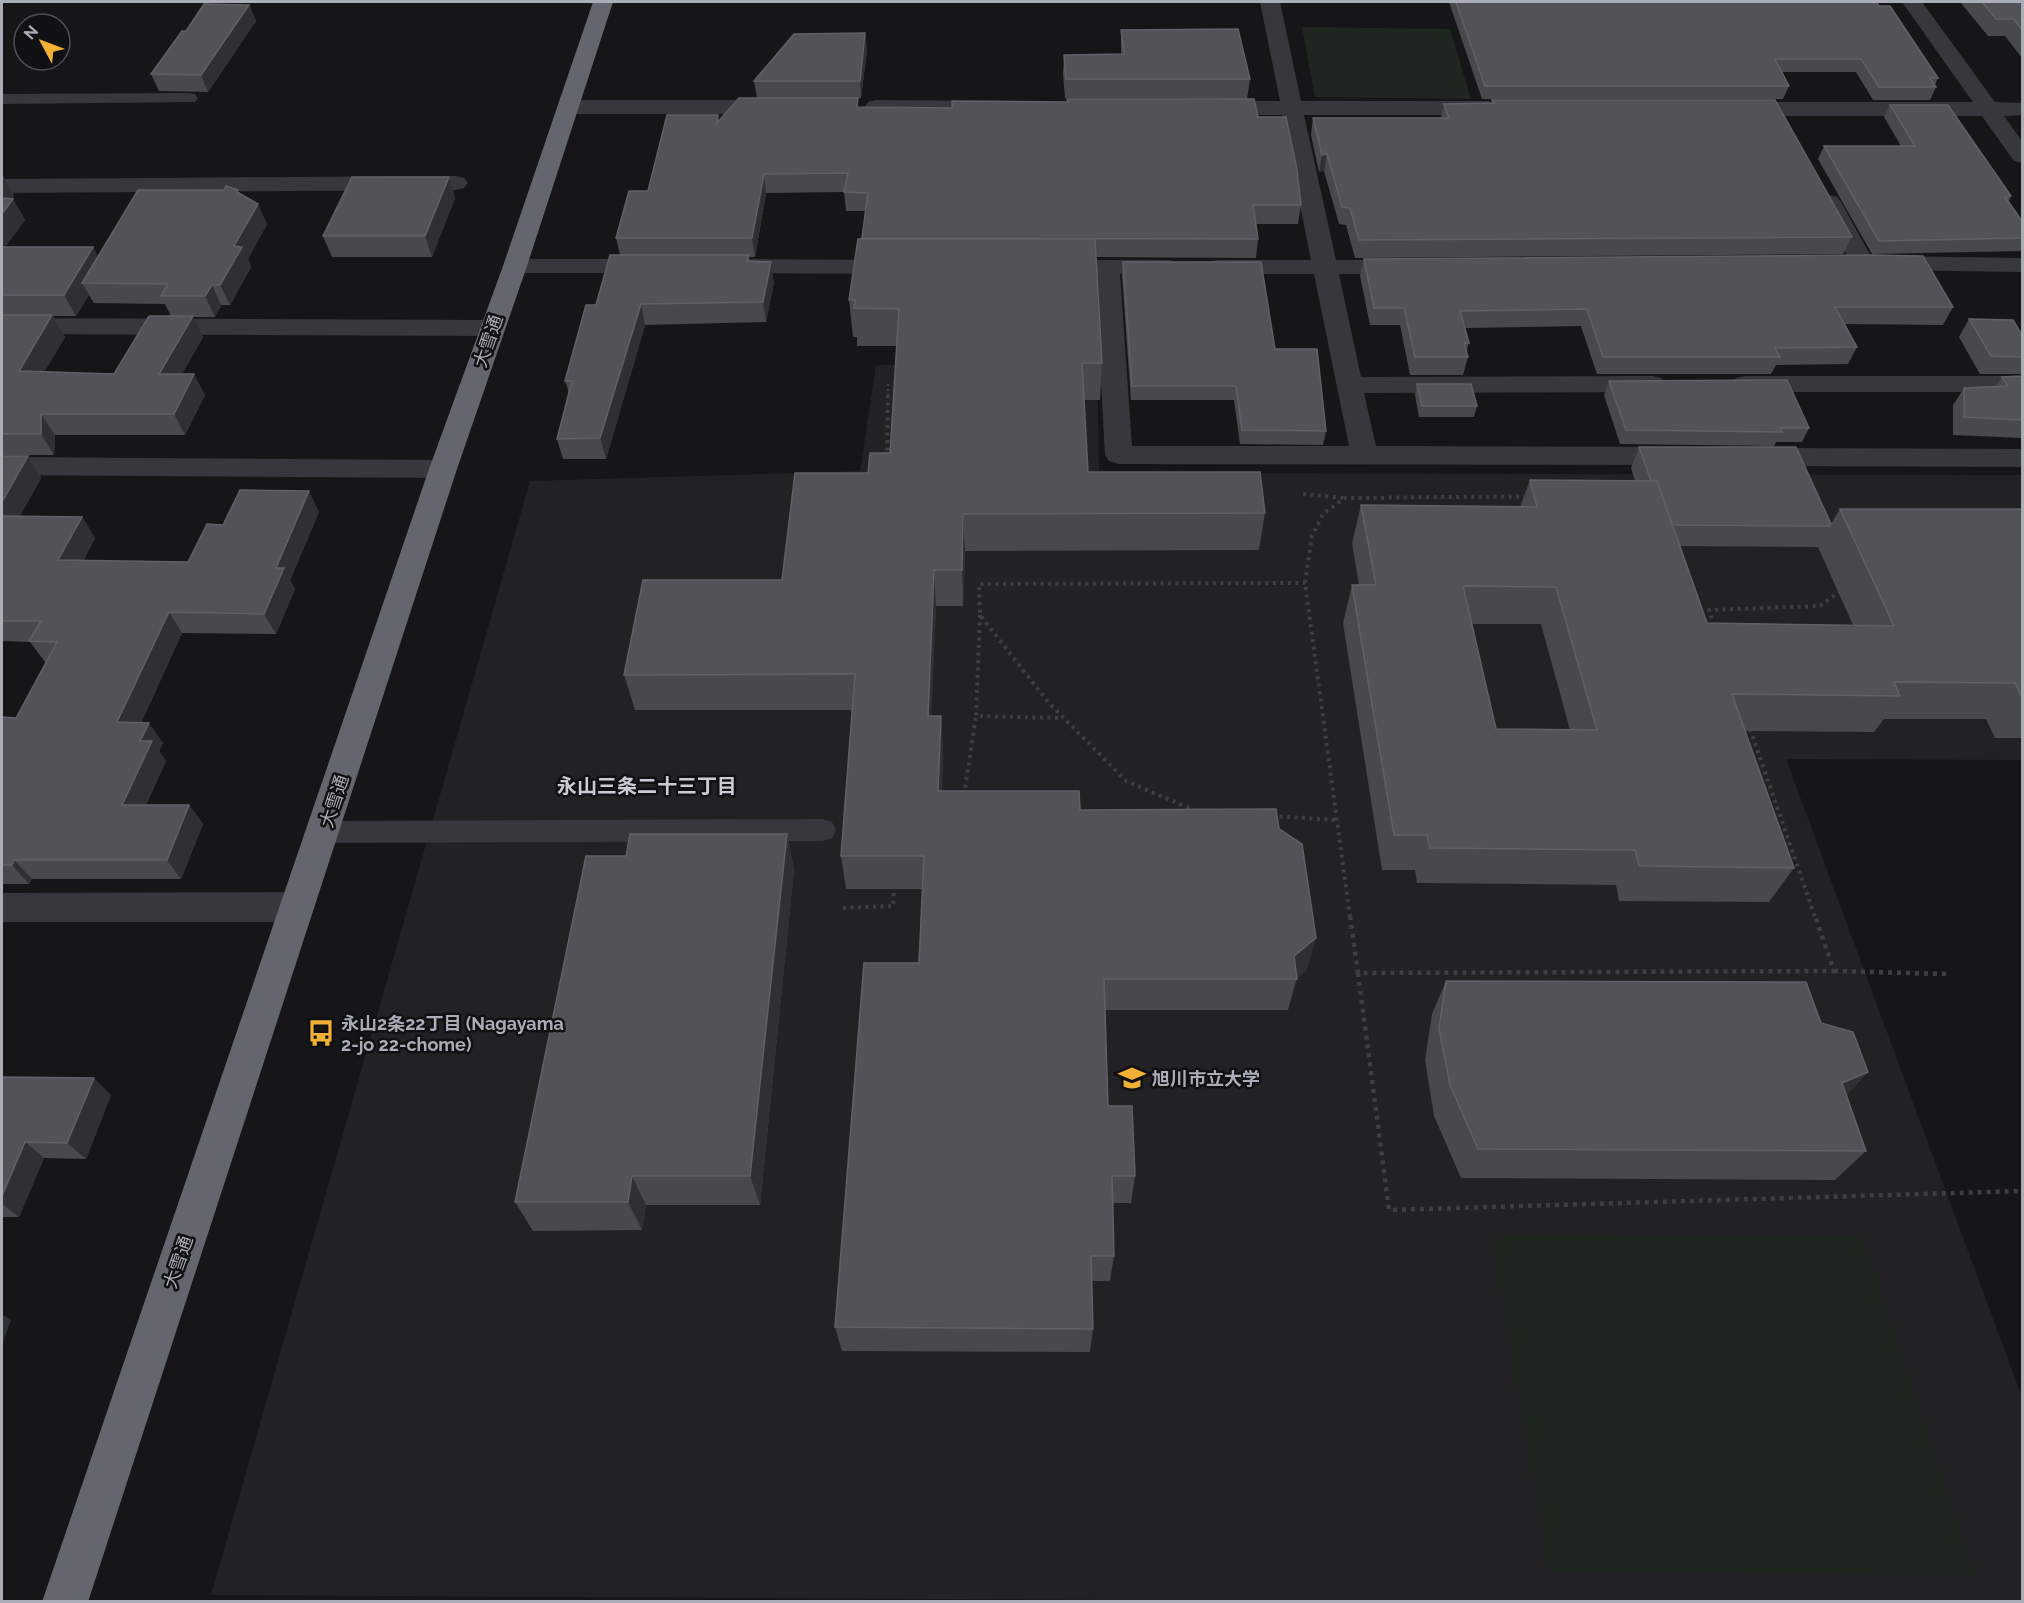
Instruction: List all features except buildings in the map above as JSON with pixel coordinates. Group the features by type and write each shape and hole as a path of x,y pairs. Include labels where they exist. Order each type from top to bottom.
{"highway":[{"name":"大雪通","path":"65,1602 324,832 443,469 515,266 603,2"}],"street":[{"path":"1270,2 1364,455"},
{"path":"1912,2 2022,156"},
{"path":"569,107 794,107"},
{"path":"854,107 1020,108"},
{"path":"1186,108 1506,108"},
{"path":"1718,109 2022,109"},
{"path":"1777,109 1788,129"},
{"path":"1817,181 1851,263 2022,265"},
{"path":"2,186 456,183"},
{"path":"515,266 918,267"},
{"path":"1024,267 1432,267"},
{"path":"1107,267 1119,456 2022,458"},
{"path":"2,326 492,328"},
{"path":"1349,385 1680,384"},
{"path":"1715,384 2022,384"},
{"path":"2,466 443,469"},
{"path":"2,908 298,907"}],"lane":[{"path":"2,99 189,98"},
{"path":"324,832 822,830"}],"path":[{"path":"887,465 888,384"},
{"path":"1298,494 1345,498 1558,496 1591,483 1741,483 1768,496 1803,495 1844,588 1820,606 1709,610 1834,971"},
{"path":"1345,498 1323,514 1312,536 1305,583 1389,1210 2022,1191"},
{"path":"962,804 975,716 981,615 979,584 1305,583"},
{"path":"981,615 1048,702 1126,782 1194,811 1206,812"},
{"path":"975,716 1063,718"},
{"path":"1266,816 1337,820"},
{"path":"843,908 893,906 894,882"},
{"path":"1358,973 1834,971 1947,974"}],"shaded area":[{"path":"1302,27 1450,29 1471,99 1315,97"},
{"name":"旭川市立大学","path":"876,365 1097,365 1099,473 2022,475 2022,760 1786,759 2022,1397 2022,1601 1303,1601 211,1595 530,481 860,471"},
{"path":"1491,1234 1863,1238 1974,1576 1550,1570"}],"place":[{"name":"永山2条22丁目 (Nagayama 2-jo 22-chome)","path":"321,1033"},
{"name":"旭川市立大学","path":"1132,1078"}],"district":[{"name":"永山三条二十三丁目","path":"647,786"}]}
